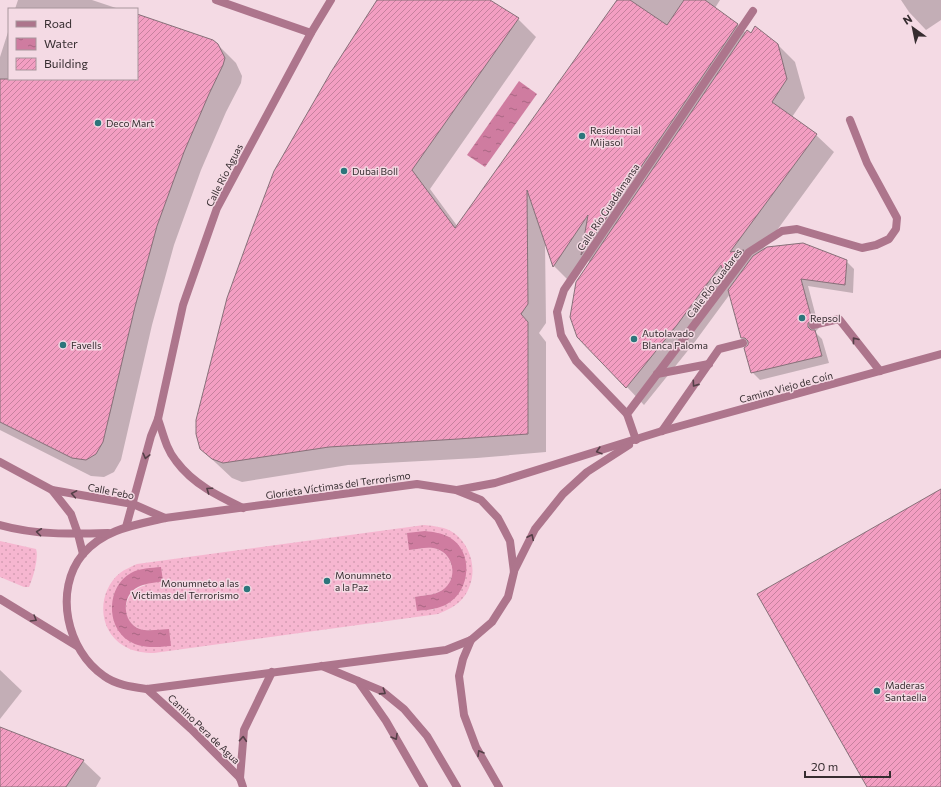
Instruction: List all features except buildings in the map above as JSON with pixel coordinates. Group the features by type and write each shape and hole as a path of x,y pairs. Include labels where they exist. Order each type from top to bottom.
{"street":[{"path":"216,0 311,33"},
{"name":"Calle Río Aguas","path":"126,527 151,436 158,419 183,305 217,208 311,33 331,0"},
{"name":"Calle Río Guadalmansa","path":"627,414 576,360 561,335 557,312 564,290 753,12"},
{"name":"Calle Río Guadares","path":"627,414 749,252 782,231 796,229 862,248 876,245 889,239 896,229 897,218 867,163 850,120"},
{"path":"813,324 838,319 880,371"},
{"path":"662,431 719,349 743,343"},
{"name":"Camino Viejo de Coín","path":"456,490 495,483 662,431 941,354"},
{"path":"657,374 708,364"},
{"path":"627,414 636,440"},
{"path":"158,419 166,443 175,461 191,477 214,494 243,508"},
{"name":"Camino Viejo de Coín","path":"514,572 535,529 563,494 587,472 636,440"},
{"name":"Calle Febo","path":"0,462 52,490 133,504 165,518"},
{"name":"Glorieta Víctimas del Terrorismo","path":"417,484 456,490 481,500 498,518 510,541 514,572 508,597 492,622 471,640 446,650 147,689 127,686 104,676 87,660 77,646 68,618 66,596 72,573 83,554 108,533 126,527 165,518 417,484"},
{"name":"Calle Febo","path":"52,490 71,514 83,554"},
{"path":"0,525 12,529 52,533 108,533"},
{"path":"0,599 77,646"},
{"path":"471,640 463,659 460,676 464,715 476,747 499,787"},
{"path":"322,666 382,691 404,709 427,736 457,787"},
{"path":"240,778 244,730 272,672"},
{"path":"358,681 386,721 424,787"},
{"name":"Camino Pera de Agua","path":"147,689 191,729 240,778 243,787"}],"shaded area":[{"path":"424,525 447,529 461,539 470,555 472,573 468,590 461,601 455,606 438,614 150,653 132,650 115,639 109,631 103,611 107,590 112,581 120,573 137,564","holes":["450,538 459,547 465,559 436,609 418,611 416,597 435,593 445,588 451,578 452,566 447,556 437,549 427,548 409,550","120,582 146,585 138,588 128,599 126,612 128,619 133,625 140,629 147,630 169,629 128,640"]},
{"path":"0,541 36,549 37,553 34,573 29,587 24,587 0,577"}],"water":[{"path":"519,81 537,94 485,167 467,155"},
{"path":"425,531 434,532 449,537 457,543 463,552 466,561 465,581 455,598 447,604 429,610 417,611 415,597 439,592 445,588 449,583 452,572 452,566 447,556 437,549 423,548 409,550 407,533"},
{"path":"161,567 163,581 144,585 132,591 126,602 126,609 130,621 134,626 140,629 169,629 171,646 149,647 134,644 121,634 116,626 112,606 113,596 123,579 134,571"}],"place":[{"name":"Deco Mart","path":"98,123"},
{"name":"Residencial Mijasol","path":"582,136"},
{"name":"Dubai Boll","path":"344,171"},
{"name":"Repsol","path":"802,318"},
{"name":"Autolavado Blanca Paloma","path":"634,339"},
{"name":"Favells","path":"63,345"},
{"name":"Monumneto a la Paz","path":"327,581"},
{"name":"Monumneto a las Victimas del Terrorismo","path":"247,589"},
{"name":"Maderas Santaella","path":"877,691"}]}
